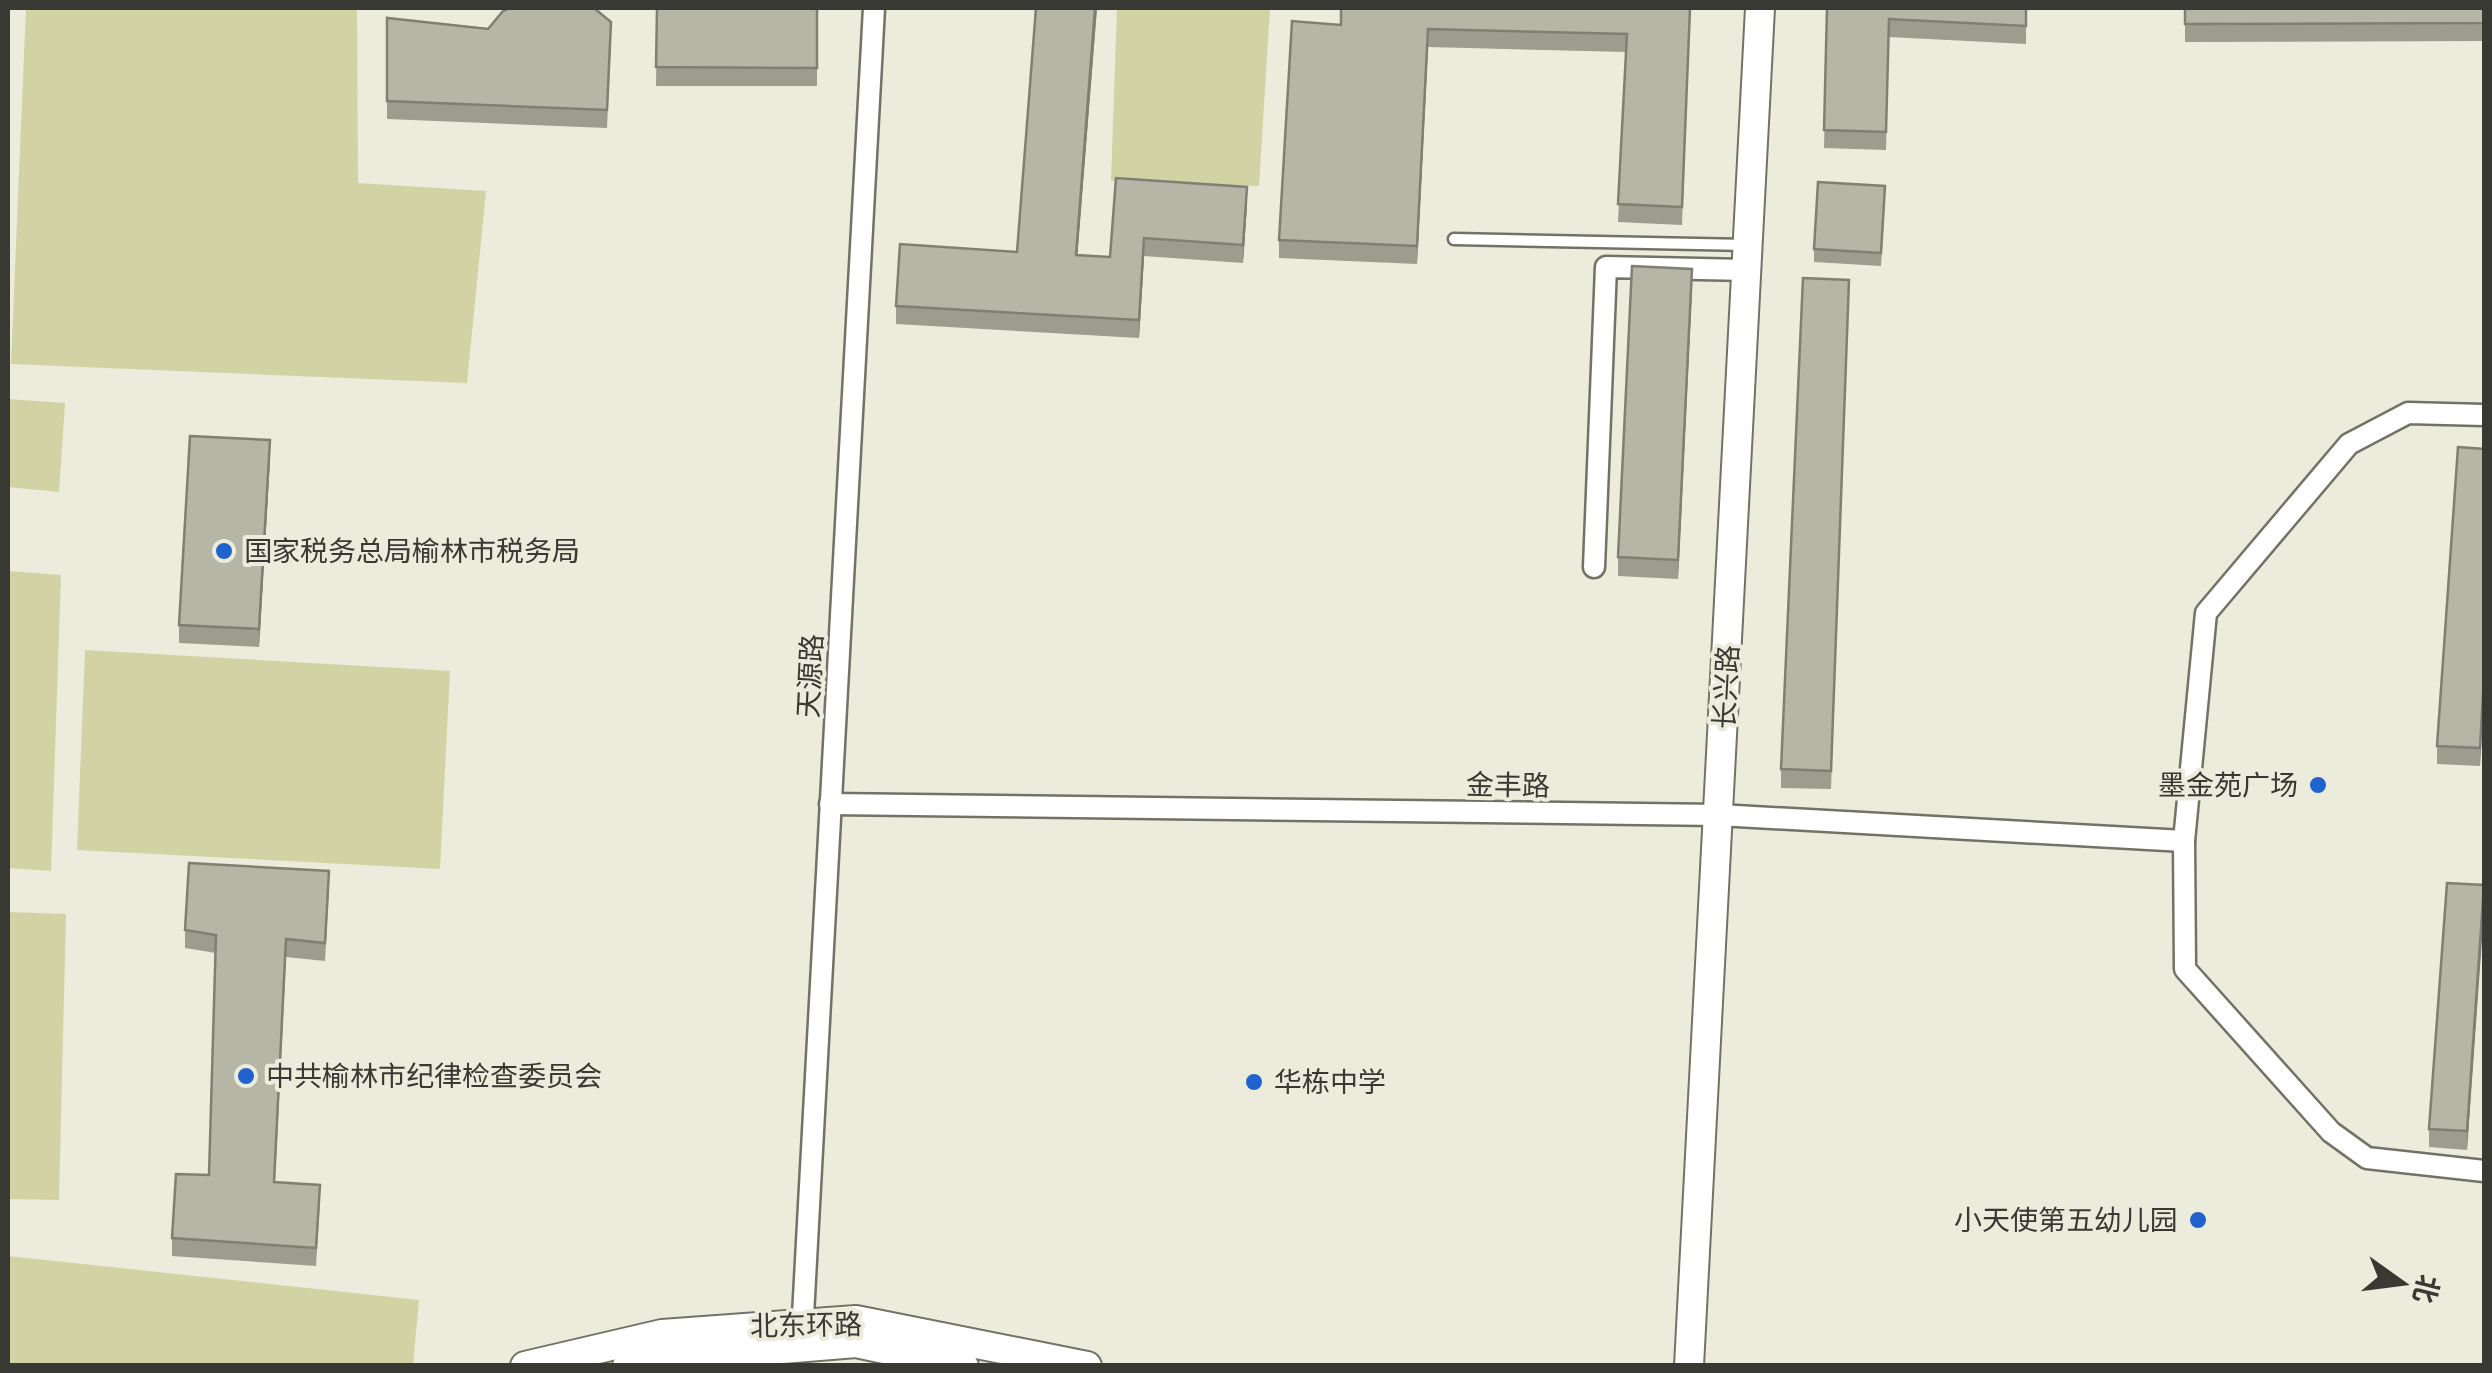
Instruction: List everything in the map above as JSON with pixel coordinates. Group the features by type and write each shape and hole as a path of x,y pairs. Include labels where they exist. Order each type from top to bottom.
{"street":[{"name":"天源路","path":"802,1335 874,8"},
{"name":"长兴路","path":"1689,1366 1760,8"},
{"path":"1594,567 1606,268 1618,276 1748,257"},
{"path":"2484,415 2408,413 2349,444 2206,613 2184,841 2185,969 2330,1132 2367,1158 2484,1171"},
{"name":"金丰路","path":"830,804 1719,816 2184,841"},
{"name":"北东环路","path":"626,1366 802,1335 856,1320 1087,1366"},
{"name":"北东环路","path":"525,1366 662,1334 802,1335 964,1366"}],"lane":[{"path":"1454,238 1748,257"}],"green space":[{"path":"26,8 357,8 358,183 486,191 467,383 11,364"},
{"path":"1117,8 1270,8 1259,186 1111,181"},
{"path":"8,399 65,403 59,492 8,487"},
{"path":"8,571 61,575 51,871 8,868"},
{"path":"85,650 450,671 440,869 77,850"},
{"path":"8,912 66,914 59,1200 8,1199"},
{"path":"8,1256 419,1300 413,1365 8,1365"}],"building":[{"path":"510,8 594,8 611,22 607,110 387,101 387,18 488,29"},
{"path":"657,8 817,8 817,68 656,67"},
{"path":"1036,8 1095,8 1076,255 1110,257 1116,178 1247,187 1243,245 1144,238 1139,320 896,306 900,244 1017,252"},
{"path":"1341,8 1690,8 1682,207 1618,204 1627,34 1428,29 1417,246 1279,240 1292,21 1341,25"},
{"path":"1827,8 2026,8 2026,26 1889,19 1886,132 1824,130"},
{"path":"2185,8 2484,8 2484,23 2185,24"},
{"path":"1818,182 1885,186 1881,253 1814,249"},
{"path":"1632,266 1692,269 1678,560 1618,557"},
{"path":"1803,278 1849,280 1831,771 1781,769"},
{"name":"国家税务总局榆林市税务局","path":"190,436 270,440 259,629 179,625"},
{"path":"2458,447 2484,449 2484,676 2480,748 2437,746"},
{"name":"中共榆林市纪律检查委员会","path":"189,863 329,871 325,943 286,939 274,1182 320,1185 316,1248 172,1238 176,1174 209,1175 216,935 185,930"},
{"path":"2447,883 2484,885 2467,1131 2429,1129"}],"place":[{"name":"国家税务总局榆林市税务局","path":"224,551"},
{"name":"墨金苑广场","path":"2318,785"},
{"name":"中共榆林市纪律检查委员会","path":"246,1076"},
{"name":"华栋中学","path":"1254,1082"},
{"name":"小天使第五幼儿园","path":"2198,1220"}]}
